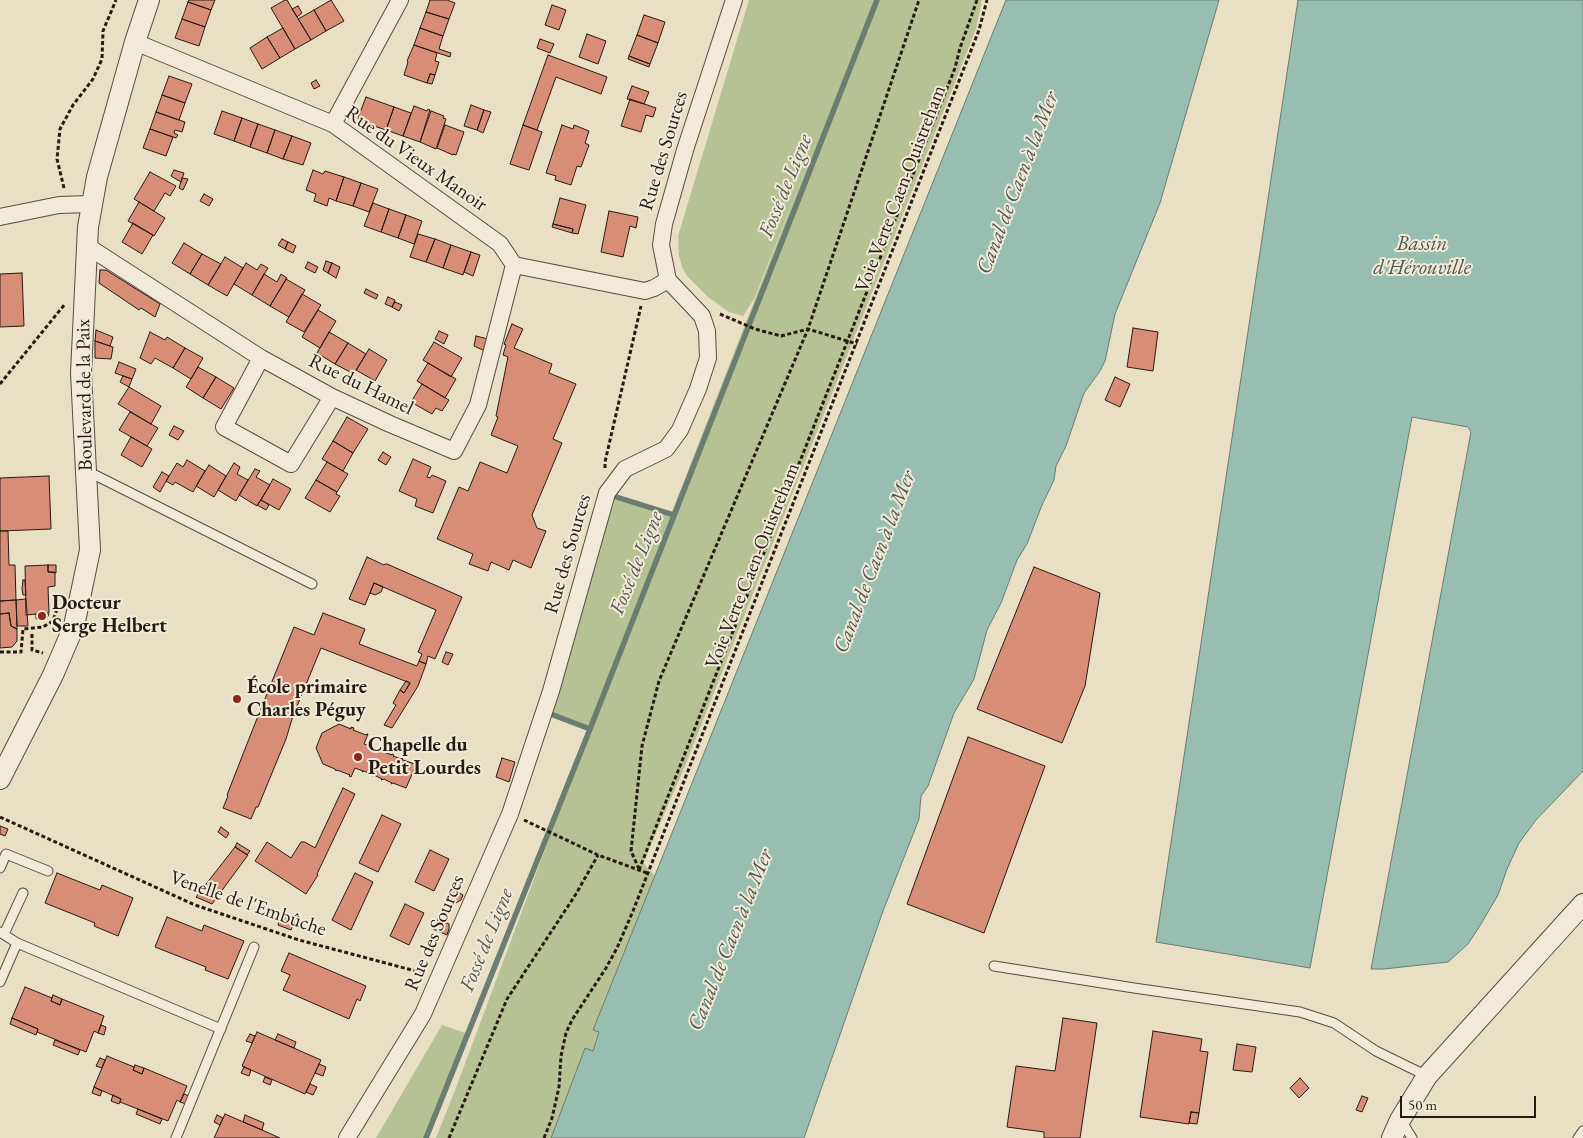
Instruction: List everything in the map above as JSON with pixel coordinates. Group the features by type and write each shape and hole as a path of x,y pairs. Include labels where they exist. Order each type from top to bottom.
{"street":[{"name":"Boulevard de la Paix","path":"0,780 53,675 74,626 90,550 81,373 87,246 91,204 148,0"},
{"path":"333,124 400,0"},
{"name":"Rue des Sources","path":"347,1138 423,1014 510,814 551,691 607,493 625,470 666,449 680,430 698,389 708,358 707,331 702,316 668,280 661,245 664,224 685,150 734,0"},
{"name":"Rue du Vieux Manoir","path":"135,42 333,124 500,244 514,265"},
{"path":"0,217 60,204 91,204"},
{"name":"Rue du Hamel","path":"87,246 261,358 332,397 454,451 478,405 514,265"},
{"path":"514,265 645,291 668,280"},
{"path":"261,358 224,426 291,464 332,397"},
{"path":"1392,1138 1400,1120 1427,1076 1583,904"}],"lane":[{"path":"87,471 312,584"},
{"path":"0,868 6,854 48,871"},
{"path":"23,893 2,933 17,943 221,1029"},
{"path":"1,978 17,943"},
{"path":"176,1138 254,947"},
{"path":"994,966 1300,1012 1334,1023 1376,1050 1427,1076"},
{"path":"1400,1120 1412,1138"},
{"path":"1578,1138 1583,1131"}],"path":[{"path":"67,204 63,179 57,159 60,129 73,105 93,79 102,59 103,31 116,0"},
{"path":"639,870 631,851 642,746 659,681 808,329 919,0"},
{"path":"639,870 955,68 977,0"},
{"name":"Voie Verte Caen-Ouistreham","path":"544,1138 556,1105 561,1056 566,1033 572,1020 617,948 633,911 857,344 979,30 987,0"},
{"path":"607,493 605,462 645,291"},
{"path":"0,384 69,299"},
{"path":"737,322 781,336 808,329 857,344"},
{"path":"0,652 21,652 23,629 43,627 52,621"},
{"path":"32,634 32,650 47,654"},
{"name":"Venelle de l'Embûche","path":"0,817 195,905 298,940 415,970 438,978"},
{"path":"540,828 598,855 647,873"},
{"path":"449,1138 507,999 576,894 598,855"}],"green space":[{"path":"749,0 982,0 976,29 685,766 643,863 655,876 593,1030 599,1032 593,1052 585,1048 551,1138 436,1138 590,729 546,709 610,495 671,514 812,153 754,299 743,316 729,312 708,297 687,276 679,256 678,236"},
{"path":"442,1025 468,1034 426,1138 376,1138"}],"water":[{"name":"Canal de Caen à la Mer","path":"1006,0 1219,0 1160,203 1115,314 1105,361 1084,393 1066,446 1056,466 1054,480 1027,544 1017,560 1001,603 987,630 974,679 954,713 928,786 921,796 919,819 883,911 804,1138 551,1138 585,1048 593,1051 599,1032 593,1030"},
{"name":"Bassin d'Hérouville","path":"1298,0 1583,0 1583,771 1536,820 1519,843 1498,895 1481,924 1468,944 1448,962 1371,969 1471,432 1468,427 1412,417 1310,968 1156,942"}],"building":[{"path":"189,0 215,0 211,10 188,2"},
{"path":"287,0 311,40 295,49 271,8"},
{"path":"331,0 344,21 326,31 314,10"},
{"path":"430,0 447,0 455,3 449,19 426,12"},
{"path":"188,2 211,10 205,27 182,19"},
{"path":"552,5 566,10 559,30 545,25"},
{"path":"298,6 302,13 297,17 292,9"},
{"path":"314,10 326,31 311,40 298,19"},
{"path":"426,12 449,19 443,36 420,28"},
{"path":"644,15 665,22 658,43 637,35"},
{"path":"182,19 205,27 199,46 175,38"},
{"path":"283,28 295,49 280,58 267,37"},
{"path":"420,28 443,36 439,49 451,53 450,57 414,45"},
{"path":"587,34 606,41 598,64 579,57"},
{"path":"637,35 658,43 650,64 629,56"},
{"path":"267,37 280,58 262,69 250,48"},
{"path":"540,39 554,44 550,53 537,48"},
{"path":"414,45 437,53 435,61 439,62 435,75 430,74 427,83 404,75 407,61"},
{"path":"548,55 607,77 601,94 556,77 537,130 523,125"},
{"path":"629,56 650,64 649,67 628,59"},
{"path":"430,74 435,75 432,84 427,83"},
{"path":"169,76 192,84 185,103 162,95"},
{"path":"316,80 320,86 314,89 311,83"},
{"path":"632,86 649,92 644,104 627,99"},
{"path":"162,95 185,103 179,120 156,112"},
{"path":"366,97 394,107 386,130 359,121 358,118"},
{"path":"630,99 656,108 653,117 646,115 641,132 621,126"},
{"path":"471,105 484,110 477,130 464,126"},
{"path":"414,106 427,111 428,109 430,110 420,142 403,136"},
{"path":"394,107 411,113 403,136 386,130"},
{"path":"484,110 491,112 483,133 477,130"},
{"path":"222,111 242,118 234,141 214,134"},
{"path":"431,111 444,116 443,118 446,119 436,149 420,142"},
{"path":"156,112 185,122 182,132 175,130 174,133 178,135 176,138 150,129"},
{"path":"242,118 258,124 250,147 234,141"},
{"path":"258,124 275,130 267,153 250,147"},
{"path":"445,125 464,132 456,155 437,148"},
{"path":"523,125 542,132 529,170 510,164"},
{"path":"562,125 573,129 574,125 589,131 585,143 589,145 581,167 577,166 571,185 555,180 556,176 546,173"},
{"path":"150,129 173,137 166,156 143,148"},
{"path":"275,130 292,136 283,159 267,153"},
{"path":"292,136 311,143 303,165 283,159"},
{"path":"174,170 184,173 181,182 171,176"},
{"path":"313,170 323,174 325,171 344,177 336,201 329,198 327,206 314,201 316,194 306,190"},
{"path":"150,172 176,186 170,196 165,193 154,211 134,199"},
{"path":"344,177 361,183 353,206 336,201"},
{"path":"182,178 188,179 183,190 179,188"},
{"path":"361,183 378,189 369,212 353,206"},
{"path":"204,194 213,199 209,206 200,201"},
{"path":"560,198 586,205 578,234 572,233 573,229 553,224"},
{"path":"139,202 165,218 154,236 128,221"},
{"path":"373,203 389,209 381,232 364,226"},
{"path":"389,209 406,215 398,238 381,232"},
{"path":"609,211 638,217 636,228 630,226 623,257 601,252"},
{"path":"406,215 422,221 414,244 398,238"},
{"path":"133,223 153,235 142,254 122,242"},
{"path":"553,224 573,229 572,233 552,227"},
{"path":"418,234 435,239 426,262 410,257"},
{"path":"282,239 288,242 285,249 278,245"},
{"path":"435,239 451,245 443,268 426,262"},
{"path":"288,242 296,246 293,253 285,249"},
{"path":"184,243 202,254 190,274 172,263"},
{"path":"451,245 471,252 463,275 443,268"},
{"path":"471,252 480,255 473,276 464,272"},
{"path":"202,254 221,264 208,285 190,274"},
{"path":"225,257 243,268 227,296 208,285"},
{"path":"326,261 332,263 328,273 323,270"},
{"path":"308,262 318,267 315,273 305,268"},
{"path":"246,263 257,270 261,264 268,268 252,295 234,284"},
{"path":"332,263 340,267 336,278 328,273"},
{"path":"100,270 106,270 160,304 155,317 141,308 139,310 99,283"},
{"path":"22,273 24,326 0,327 0,274"},
{"path":"264,274 277,282 281,274 287,278 270,306 252,295"},
{"path":"286,279 305,290 289,317 270,306"},
{"path":"366,289 378,295 376,299 364,293"},
{"path":"302,294 321,305 304,332 286,322"},
{"path":"388,297 395,300 392,307 385,304"},
{"path":"395,302 402,305 399,311 392,307"},
{"path":"318,310 336,321 320,348 302,337"},
{"path":"512,324 523,329 514,348 552,364 549,373 576,384 553,439 562,443 532,515 537,528 546,531 531,568 513,560 509,570 491,562 488,571 469,564 473,554 437,539 459,487 468,491 480,462 507,473 518,446 491,435 498,417 496,416 508,357 503,355 506,345 504,344"},
{"path":"1133,328 1158,332 1153,371 1127,367"},
{"path":"96,330 113,337 110,346 95,341"},
{"path":"439,331 448,335 444,344 435,339"},
{"path":"150,332 165,340 167,337 185,348 173,368 155,358 151,364 140,358"},
{"path":"329,332 348,343 335,364 317,353"},
{"path":"476,336 488,339 485,351 474,346"},
{"path":"95,341 113,347 111,359 95,358"},
{"path":"434,342 462,358 451,377 423,360"},
{"path":"348,343 366,354 354,374 335,364"},
{"path":"185,348 203,358 191,379 173,368"},
{"path":"369,349 387,360 375,381 356,370"},
{"path":"119,362 136,369 132,379 115,373"},
{"path":"428,363 456,379 445,398 417,381"},
{"path":"198,367 216,377 203,398 186,387"},
{"path":"123,376 132,379 129,387 120,382"},
{"path":"216,377 234,388 221,409 203,398"},
{"path":"1115,377 1130,384 1120,407 1105,400"},
{"path":"422,384 449,400 442,411 436,408 432,414 411,402"},
{"path":"129,387 161,406 151,424 118,404"},
{"path":"130,412 158,428 147,446 119,430"},
{"path":"347,417 368,429 353,453 333,441"},
{"path":"174,426 184,431 178,440 169,435"},
{"path":"131,437 152,449 142,467 121,455"},
{"path":"333,441 353,453 343,471 322,459"},
{"path":"383,452 391,457 386,465 378,460"},
{"path":"413,459 431,467 427,477 430,478 432,475 446,481 433,513 415,506 417,499 399,491"},
{"path":"187,460 205,471 193,492 175,482 173,485 166,481 177,463 183,467"},
{"path":"327,462 348,474 337,492 316,480"},
{"path":"234,463 240,467 237,474 248,480 236,501 218,490"},
{"path":"209,465 226,476 214,497 196,486"},
{"path":"255,469 260,471 256,477 270,485 257,506 239,495"},
{"path":"162,472 169,476 160,492 153,487"},
{"path":"49,476 51,529 0,531 0,478"},
{"path":"273,479 291,489 279,510 261,500"},
{"path":"316,480 337,492 336,494 340,496 330,512 305,498"},
{"path":"261,500 269,505 266,510 257,505"},
{"path":"0,531 8,531 9,565 15,565 16,600 0,601"},
{"path":"367,557 462,597 435,659 428,656 426,664 419,661 422,654 418,652 436,610 374,583 365,605 349,599"},
{"path":"48,565 56,565 56,573 48,572"},
{"path":"48,565 48,572 55,572 55,586 48,587 49,613 26,615 25,566"},
{"path":"1034,567 1100,593 1085,686 1062,743 977,709"},
{"path":"23,580 25,580 26,595 23,595"},
{"path":"374,583 383,587 381,592 375,595 370,593"},
{"path":"26,599 28,626 17,626 16,600"},
{"path":"16,600 17,629 11,626 9,613 0,614 0,601"},
{"path":"9,613 11,626 17,629 17,641 12,647 0,648 0,614"},
{"path":"323,613 365,629 359,644 417,666 419,661 426,664 418,686 392,728 384,725 396,705 393,703 400,690 404,693 410,683 321,648 293,716 286,739 258,807 256,807 251,819 223,808 294,627 314,635"},
{"name":"Docteur Serge Helbert","path":"36,614 49,614 47,618 36,619"},
{"path":"446,652 453,654 448,665 442,662"},
{"path":"406,681 410,683 404,693 400,690"},
{"name":"Chapelle du Petit Lourdes","path":"339,724 351,729 351,727 354,728 353,730 366,735 368,734 364,744 415,764 406,788 391,784 384,779 381,780 374,775 372,776 355,768 351,777 323,764 316,748 322,733"},
{"path":"968,737 1045,766 984,933 907,904"},
{"path":"502,758 515,762 509,782 496,777"},
{"path":"343,788 355,794 318,875 306,894 255,861 267,842 291,858 301,842 305,842 315,848"},
{"path":"382,815 401,824 378,872 359,863"},
{"path":"0,826 8,829 5,836 0,834"},
{"path":"221,827 229,833 226,838 218,832"},
{"path":"237,843 250,851 247,855 235,847"},
{"path":"235,847 248,855 212,904 196,897"},
{"path":"430,850 449,859 434,891 415,882"},
{"path":"57,873 100,890 102,885 133,898 118,936 94,926 95,923 45,903"},
{"path":"355,873 373,882 351,930 332,920"},
{"path":"452,889 463,895 461,900 456,903 447,899"},
{"path":"405,904 424,913 409,945 390,936"},
{"path":"281,913 296,918 291,930 278,925"},
{"path":"167,917 202,931 204,925 244,941 228,979 205,970 206,967 155,947"},
{"path":"438,919 449,924 447,935 433,929"},
{"path":"289,953 366,986 360,1001 357,999 349,1019 283,990 290,975 281,971"},
{"path":"25,987 52,998 51,1001 60,1005 62,999 104,1016 98,1033 94,1031 86,1052 37,1032 38,1029 12,1018"},
{"path":"53,995 62,999 60,1005 51,1001"},
{"path":"12,1018 38,1029 36,1035 10,1024"},
{"path":"1063,1018 1097,1023 1080,1138 1044,1138 1044,1132 1007,1127 1016,1066 1055,1071"},
{"path":"101,1025 106,1027 104,1035 98,1033"},
{"path":"1153,1031 1202,1039 1200,1051 1208,1052 1199,1113 1191,1112 1189,1124 1140,1117"},
{"path":"257,1032 321,1060 305,1094 242,1066"},
{"path":"250,1034 255,1036 252,1043 246,1041"},
{"path":"278,1034 296,1042 294,1048 275,1040"},
{"path":"55,1040 80,1050 78,1055 53,1045"},
{"path":"1237,1044 1256,1047 1252,1072 1233,1070"},
{"path":"107,1056 134,1067 133,1070 142,1074 144,1068 187,1086 180,1102 177,1100 168,1121 120,1102 121,1099 94,1087"},
{"path":"100,1058 105,1060 102,1068 96,1066"},
{"path":"319,1064 326,1067 323,1076 315,1073"},
{"path":"135,1065 144,1068 142,1074 133,1070"},
{"path":"244,1067 251,1070 249,1076 241,1073"},
{"path":"265,1077 272,1080 270,1085 263,1082"},
{"path":"1300,1078 1309,1088 1299,1098 1290,1088"},
{"path":"310,1084 317,1087 313,1095 306,1092"},
{"path":"94,1087 102,1091 100,1096 92,1093"},
{"path":"184,1094 189,1096 186,1104 180,1102"},
{"path":"113,1095 121,1099 119,1104 111,1101"},
{"path":"1362,1096 1368,1098 1362,1112 1356,1110"},
{"path":"138,1109 162,1119 160,1124 136,1114"},
{"path":"1191,1112 1199,1113 1197,1124 1189,1123"},
{"path":"225,1114 262,1130 280,1138 214,1138"},
{"path":"217,1115 223,1118 220,1125 214,1122"},
{"path":"245,1115 264,1123 262,1130 243,1122"}],"waterway":[{"name":"Fossé de Ligne","path":"426,1138 590,729 877,0"},
{"path":"610,495 674,515"},
{"path":"548,713 590,729"}],"place":[{"name":"Docteur Serge Helbert","path":"42,616"},
{"name":"École primaire Charles Péguy","path":"237,699"},
{"name":"Chapelle du Petit Lourdes","path":"358,757"}]}
